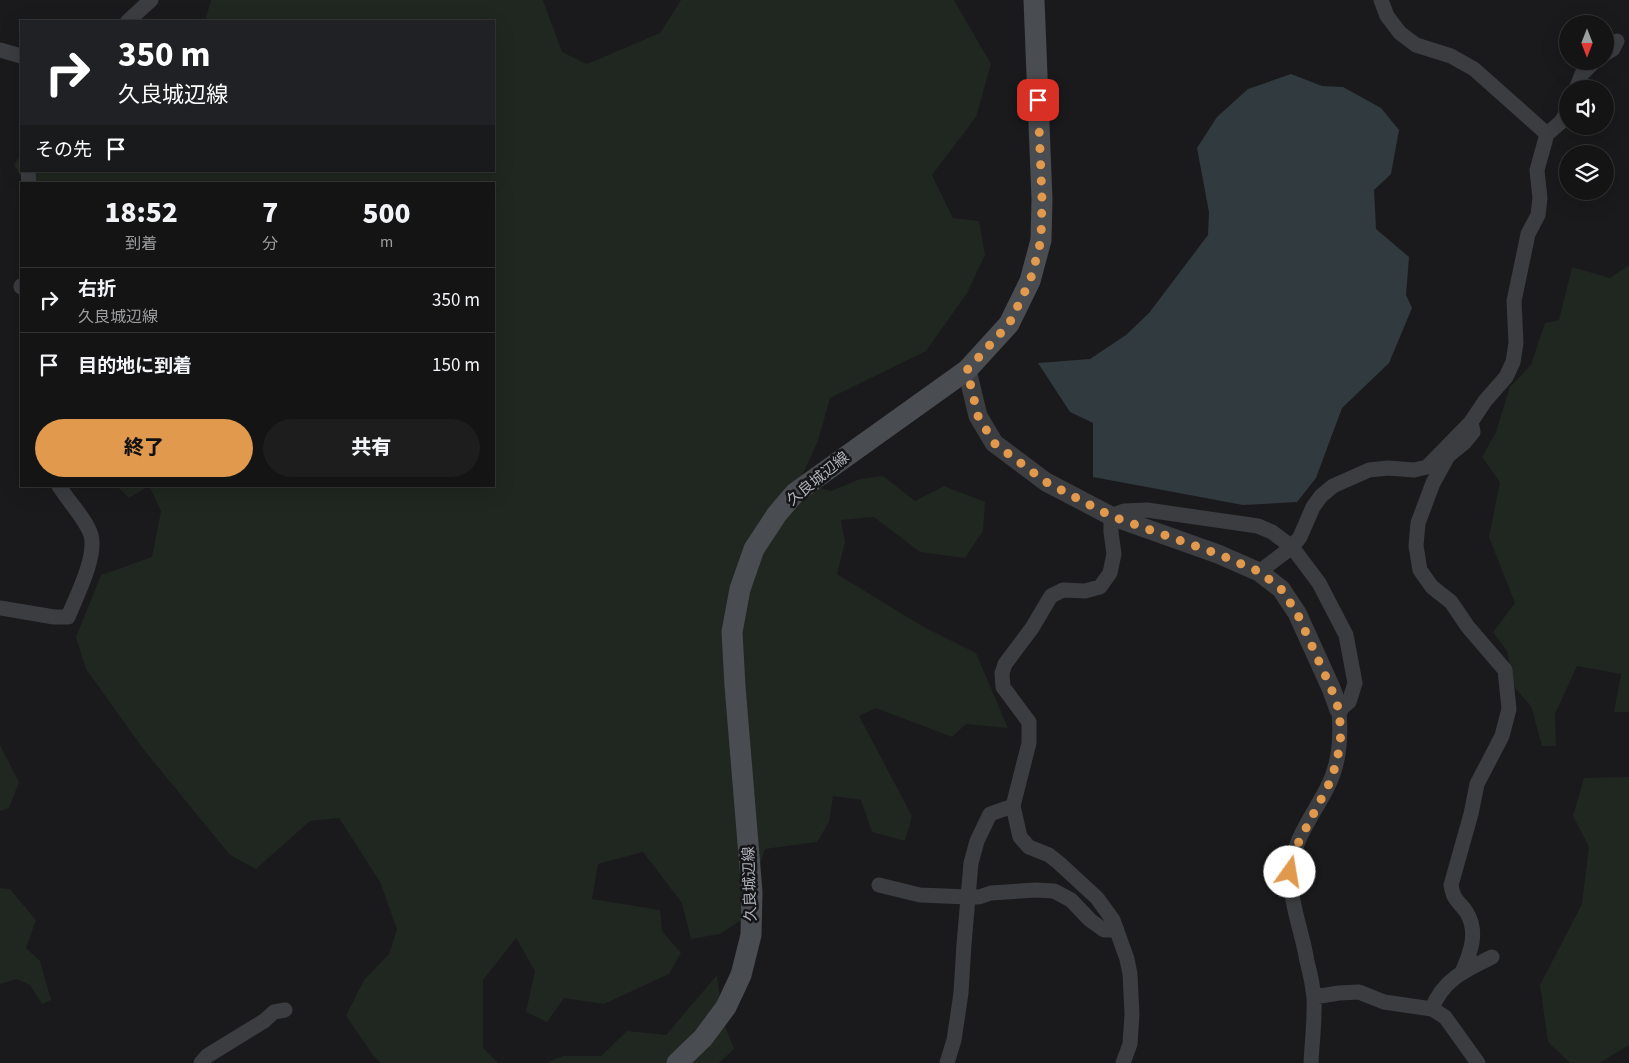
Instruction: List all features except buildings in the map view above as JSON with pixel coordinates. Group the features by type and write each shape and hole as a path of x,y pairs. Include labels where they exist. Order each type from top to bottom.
{"main road":[{"name":"久良城辺線","path":"677,1063 703,1038 726,1006 740,975 751,935 752,892 732,632 740,589 754,549 777,514 795,493 967,370 1009,324 1030,281 1041,240 1042,199 1034,0"}],"street":[{"path":"129,20 151,0"},
{"path":"1381,0 1388,16 1400,33 1416,45 1451,56 1474,69 1548,134"},
{"path":"1614,47 1617,41"},
{"path":"0,50 20,56"},
{"path":"1260,572 1292,547 1300,537 1313,507 1321,496 1333,486 1369,470 1388,468 1414,470 1427,467 1471,422 1506,377 1513,362 1516,343 1514,301 1528,234 1538,214 1540,198 1537,170 1548,134 1559,124"},
{"path":"967,370 978,416 994,443 1046,482 1111,516 1218,554 1260,572 1281,589 1297,613 1331,688 1339,710 1341,734 1337,762 1328,786 1293,853 1290,872 1292,896 1314,998 1311,1063"},
{"path":"1463,970 1472,951 1474,931 1467,913 1453,896 1452,885 1477,784 1502,736 1509,709 1505,670 1468,626 1452,602 1432,587 1420,570 1416,546 1418,523 1433,483 1448,456 1464,443 1473,432 1471,422"},
{"path":"0,608 54,617 68,617 90,562 92,537 87,526 60,487"},
{"path":"1111,516 1124,511 1147,510 1258,526 1272,532 1292,547 1319,583 1346,635 1355,683 1349,702 1339,710"},
{"path":"1111,516 1114,554 1110,573 1100,587 1085,591 1063,590 1051,596 1032,628 1004,664 1002,673 1003,687 1028,722 1029,743 1013,806 1020,837 1029,847 1048,855 1059,863 1097,898 1113,920 1127,960 1130,974 1132,1015 1130,1044 1123,1063"},
{"path":"948,1063 954,1040 961,993 968,897 977,841 990,814 1013,806"},
{"path":"879,885 920,895 968,897 979,897 991,893 1054,891 1071,900 1090,920 1104,930 1117,930"},
{"path":"1432,1009 1442,989 1463,970 1492,957"},
{"path":"1314,998 1339,992 1359,992 1384,1002 1432,1009 1445,1017 1478,1063"},
{"path":"201,1063 207,1056 264,1021 274,1012 285,1010"}],"shaded area":[{"path":"211,0 543,0 562,52 587,64 660,33 681,0 954,0 991,64 976,117 932,175 953,218 979,221 985,255 967,293 926,351 830,398 818,441 799,482 831,491 860,479 883,476 915,501 944,486 985,502 983,531 965,558 920,552 874,517 841,520 845,542 837,574 922,626 976,653 1008,728 966,724 952,737 876,708 859,716 912,816 905,841 872,832 861,800 833,796 829,822 817,842 765,849 757,874 760,908 720,934 691,939 682,903 643,852 598,864 592,899 660,910 662,931 681,953 669,974 604,1004 564,998 547,1022 526,1012 535,971 516,938 483,980 483,1048 498,1063 381,1063 373,1055 346,1016 364,980 389,954 397,929 380,882 339,818 310,821 256,869 230,855 144,750 86,669 76,637 101,575 152,557 161,511 149,487 495,487 495,182 25,182 14,165 20,156 20,172 495,172 495,20 205,20"},
{"path":"1291,74 1322,86 1343,87 1381,108 1399,130 1391,174 1374,190 1376,229 1409,257 1406,295 1412,308 1389,363 1342,408 1316,478 1297,502 1243,505 1093,477 1093,423 1070,412 1038,363 1090,359 1126,335 1149,313 1208,235 1209,212 1197,148 1217,117 1248,89"},
{"path":"1629,265 1629,712 1614,712 1621,674 1577,666 1555,714 1556,746 1542,746 1531,706 1515,688 1507,651 1493,632 1515,603 1489,537 1500,482 1482,457 1496,432 1510,387 1531,365 1545,323 1559,320 1572,267 1610,278"},
{"path":"118,487 147,487 129,498"},
{"path":"0,745 19,782 9,808 0,811"},
{"path":"1629,777 1629,1045 1599,1063 1570,1063 1548,1042 1540,985 1582,904 1589,847 1573,816 1584,778"},
{"path":"0,888 10,889 36,920 26,948 40,961 51,1000 42,1004 30,985 17,979 0,984"},
{"path":"717,975 723,1021 734,1049 719,1063 546,1063 563,1056 601,1056 627,1031 666,1035"}],"route":[{"path":"1038,100 1042,199 1041,240 1030,281 1009,324 967,370 978,416 994,443 1046,482 1111,516 1218,554 1260,572 1281,589 1297,613 1331,688 1339,710 1341,734 1337,762 1328,786 1293,853 1290,872"}]}
